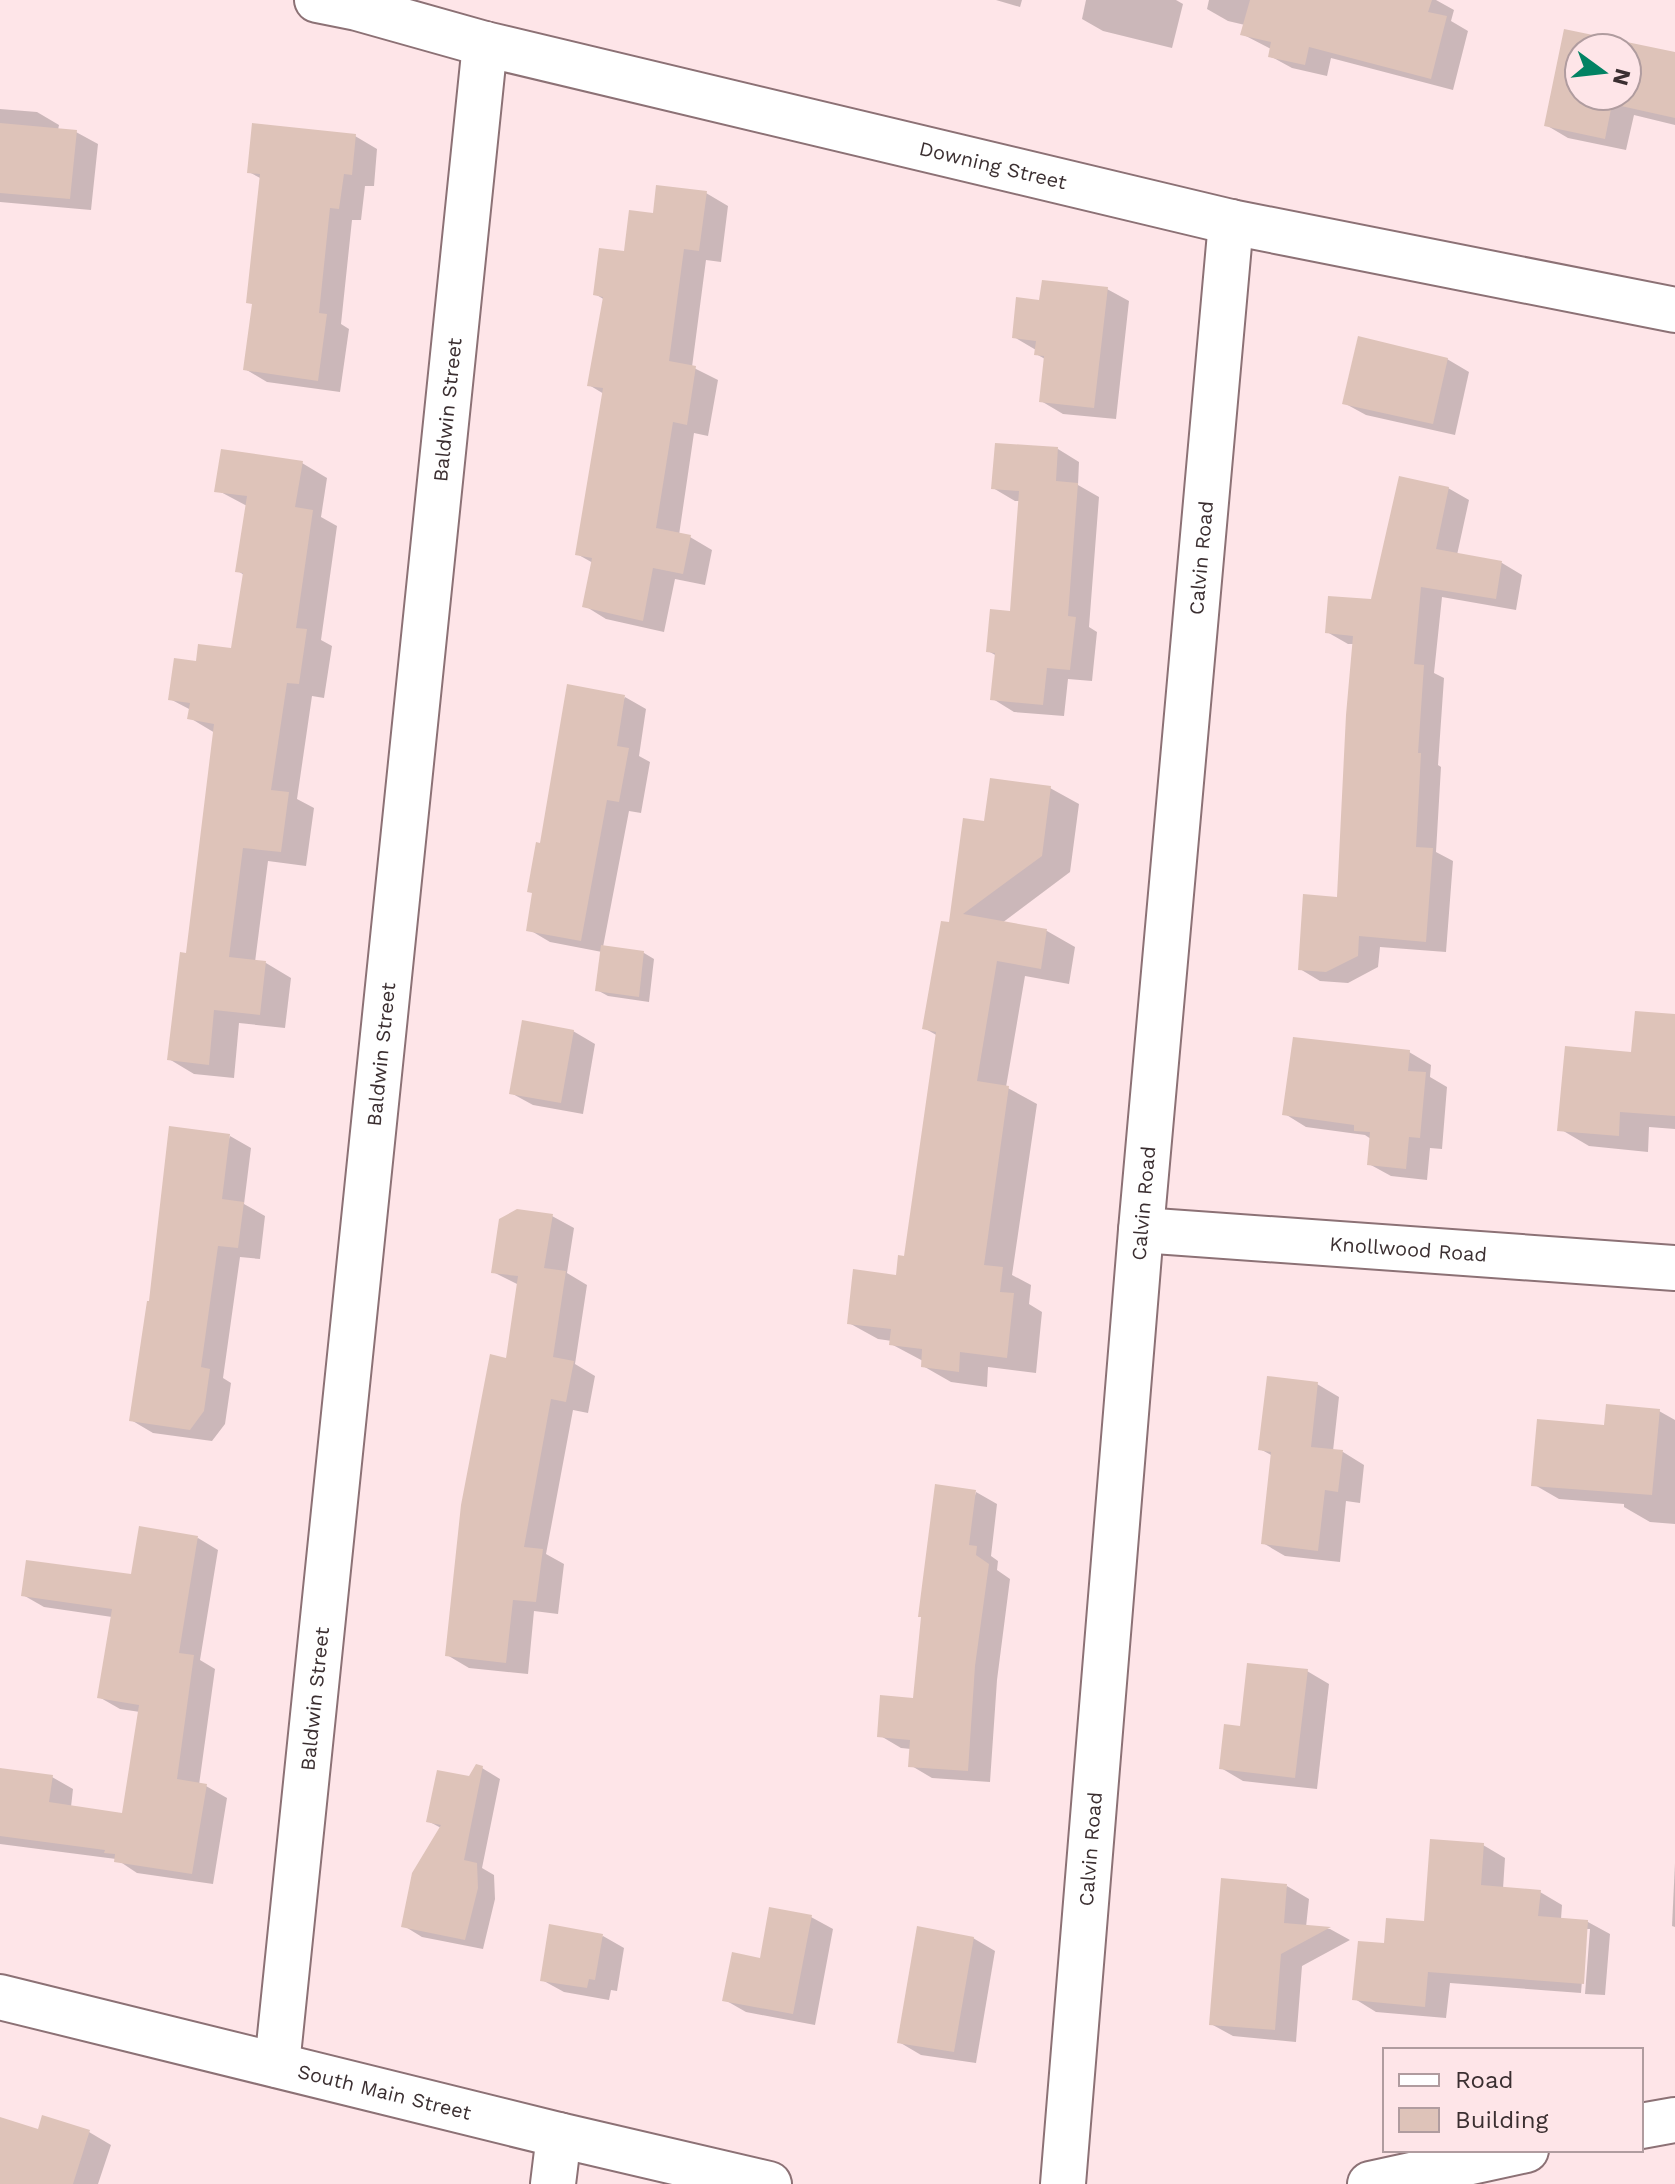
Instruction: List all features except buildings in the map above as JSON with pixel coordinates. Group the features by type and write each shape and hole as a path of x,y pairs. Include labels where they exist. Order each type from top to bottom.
{"street":[{"name":"Downing Street","path":"344,3 485,44 1231,222 1675,310"},
{"name":"Baldwin Street","path":"277,2065 485,44"},
{"name":"Calvin Road","path":"1063,2184 1141,1230 1231,222"},
{"name":"Knollwood Road","path":"1141,1230 1675,1268"},
{"name":"South Main Street","path":"0,1997 769,2184"},
{"path":"1643,2126 1675,2120"},
{"path":"553,2184 559,2135"},
{"path":"1370,2184 1517,2152"}]}
